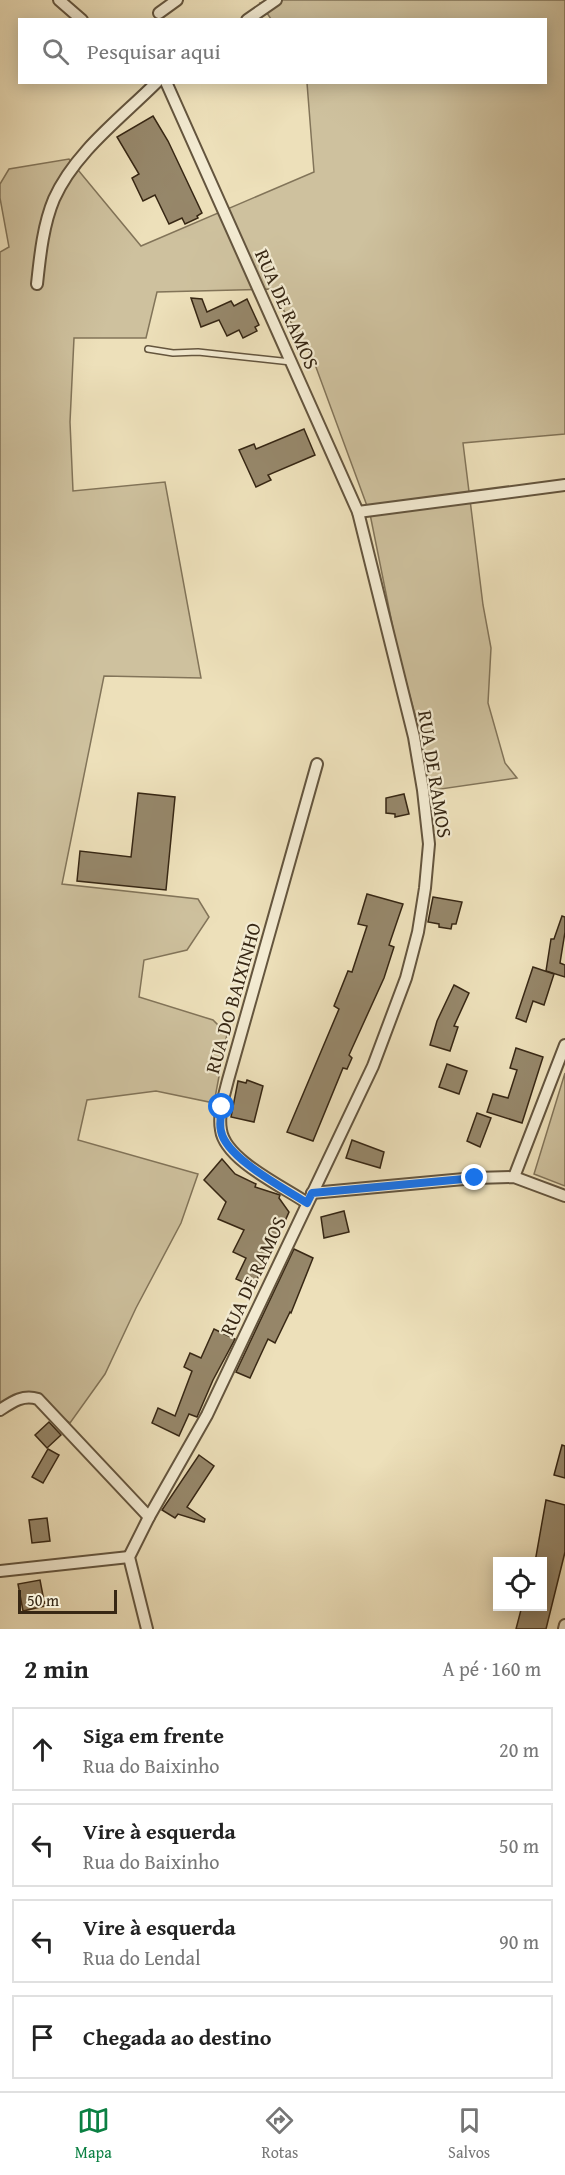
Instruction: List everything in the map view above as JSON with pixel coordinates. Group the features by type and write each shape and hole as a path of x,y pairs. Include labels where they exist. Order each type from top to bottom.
{"street":[{"path":"58,0 80,18"},
{"path":"159,0 160,16"},
{"path":"160,16 177,0"},
{"path":"250,18 276,0"},
{"path":"37,284 42,240 54,199 77,160 155,84"},
{"name":"RUA DE RAMOS","path":"129,1557 207,1415 373,1066 406,978 418,932 429,844 414,737 358,512 167,84"},
{"path":"358,512 565,485"},
{"name":"RUA DO BAIXINHO","path":"310,1198 243,1161 228,1148 221,1131 222,1107 228,1080 317,764"},
{"path":"514,1177 565,1045"},
{"path":"310,1198 475,1178 514,1177 565,1196"},
{"path":"0,1410 22,1397 30,1396 38,1399 149,1517"},
{"path":"0,1571 129,1557 147,1629"}],"lane":[{"path":"148,349 291,362"}],"shaded area":[{"path":"270,0 565,0 565,434 463,443 483,605 491,648 488,703 505,763 517,778 427,791 422,741 397,648 370,514 313,359 271,289 157,292 146,338 74,338 70,422 73,491 165,482 201,678 104,676 62,884 198,899 209,917 187,950 144,960 139,997 213,1020 227,1034 214,1103 156,1091 87,1100 78,1140 198,1174 181,1223 136,1308 105,1374 70,1423 28,1396 0,1407 0,252 9,247 0,198 0,184 9,169 69,159 141,246 314,172 307,84 547,84 547,18 270,18 260,3"},
{"path":"565,1073 565,1186 534,1174"}],"building":[{"path":"153,116 168,141 202,213 197,216 198,218 185,224 182,218 169,224 155,195 143,201 132,178 139,174 117,137"},
{"path":"191,298 202,299 207,312 231,301 234,306 247,299 259,325 255,327 257,331 243,338 239,330 227,336 219,320 201,327"},
{"path":"304,429 315,455 268,475 271,480 256,487 239,450 254,444 256,449"},
{"path":"138,793 175,797 166,890 77,881 80,851 131,857"},
{"path":"404,794 409,814 395,817 395,814 386,813 386,798"},
{"path":"367,894 403,904 389,945 394,947 384,978 349,1055 352,1058 347,1069 343,1068 313,1141 287,1132 339,1009 334,1006 348,971 352,972 367,926 358,924"},
{"path":"433,897 462,902 456,924 452,924 451,929 428,922"},
{"path":"562,916 565,917 565,932 560,963 565,965 565,977 546,971 551,939 554,939"},
{"path":"533,967 554,974 544,1005 533,1001 526,1022 516,1018"},
{"path":"454,985 469,993 454,1026 458,1027 450,1051 430,1045 437,1021"},
{"path":"516,1048 543,1057 522,1123 487,1112 493,1094 508,1098 517,1070 510,1068"},
{"path":"447,1064 467,1071 459,1094 439,1087"},
{"path":"247,1080 263,1086 254,1122 231,1117 238,1081 246,1083"},
{"path":"477,1113 491,1118 480,1147 467,1141"},
{"path":"352,1140 384,1152 380,1168 346,1158"},
{"path":"222,1159 235,1174 256,1184 255,1187 280,1195 279,1198 289,1212 254,1287 236,1279 246,1258 233,1252 244,1230 218,1219 226,1202 204,1180"},
{"path":"344,1211 349,1232 324,1238 321,1217"},
{"path":"294,1249 313,1258 291,1313 275,1343 268,1339 250,1378 236,1372"},
{"path":"214,1329 235,1339 213,1380 197,1417 189,1414 179,1436 152,1423 158,1408 175,1416 192,1371 184,1367 190,1353 201,1358"},
{"path":"49,1422 61,1435 47,1448 35,1435"},
{"path":"562,1445 565,1446 565,1478 554,1475"},
{"path":"48,1449 59,1455 43,1483 32,1477"},
{"path":"199,1455 214,1466 187,1507 205,1519 204,1522 178,1514 175,1518 162,1510"},
{"path":"546,1500 565,1505 565,1552 546,1629 516,1629 521,1611 547,1611 547,1557 536,1557"},
{"path":"47,1518 50,1541 32,1543 29,1520"},
{"path":"40,1580 45,1606 23,1611 18,1584"}],"route":[{"path":"222,1107 221,1131 228,1148 243,1161 307,1203 312,1193 475,1178"}]}
